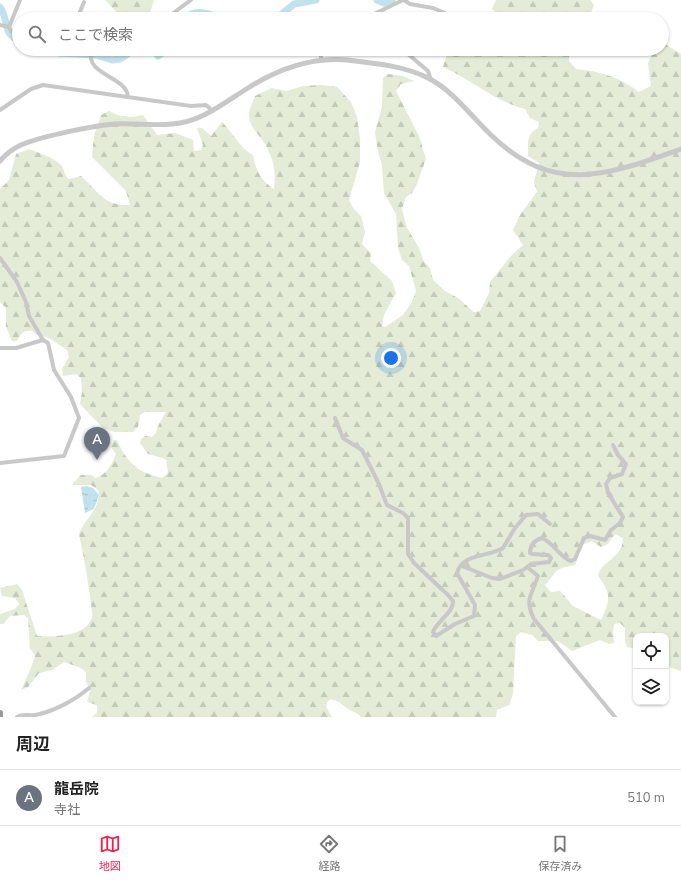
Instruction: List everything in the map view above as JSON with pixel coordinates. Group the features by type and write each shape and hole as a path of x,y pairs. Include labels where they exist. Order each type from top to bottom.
{"street":[{"path":"13,12 20,0"},
{"path":"175,12 191,0"},
{"path":"379,12 404,0 410,4 433,8 442,12"},
{"path":"80,12 84,2"},
{"path":"5,26 12,14"},
{"path":"92,56 96,68 126,90 128,97"},
{"path":"410,56 428,71 431,80"},
{"path":"0,161 11,150 20,145 59,135 114,124 180,124 213,111 273,74 302,64 321,60 347,60 383,65 404,69 431,80 457,100 510,152 547,170 563,174 605,174 681,149"},
{"path":"0,110 31,89 43,85 191,106 206,105 213,111"},
{"path":"0,258 17,282 26,302 29,316 43,340 48,343 54,370 79,413 78,423 64,456 0,462"},
{"path":"0,348 16,348 43,340"},
{"path":"335,418 343,438 358,446 364,454 378,482 387,505 403,513 408,518 406,544 409,557 453,601 453,605 450,610 438,621 434,632 436,636 455,624 474,616 475,605 458,577 458,570 467,560 503,548 515,528 526,515 538,514 550,524"},
{"path":"462,566 492,578 500,579 527,568 531,564 546,563 551,558 548,555 530,553 534,542 537,539 545,539 557,548 564,558 571,561 575,559 584,538 590,536 605,540 611,530 620,523 623,517 608,493 606,484 607,480 622,474 626,464 618,456 613,445"},
{"path":"527,568 538,576 529,598 530,611 534,619 614,717"},
{"path":"17,717 21,714 35,715 54,709 88,688"}],"green space":[{"path":"105,0 154,0 150,12 116,12"},
{"path":"496,0 590,0 594,5 591,12 495,12 492,9"},
{"path":"669,46 681,54 681,671 669,667 669,633 633,633 633,648 627,647 625,641 625,628 620,623 614,624 614,643 609,644 600,640 572,651 558,641 538,641 532,635 521,632 516,636 513,694 509,705 497,710 496,717 361,717 340,703 331,699 327,702 326,707 332,717 91,717 97,713 97,705 87,702 90,690 86,682 86,672 81,668 64,662 52,670 39,673 28,687 21,690 35,655 30,649 28,618 24,615 10,616 3,624 0,624 0,614 15,609 19,604 15,598 2,596 0,588 17,584 22,590 37,636 60,636 84,629 89,624 92,614 86,569 79,534 95,508 99,497 98,490 91,485 73,485 73,483 81,475 91,475 96,478 106,471 111,465 116,454 111,447 114,440 117,440 129,461 139,469 153,476 162,478 168,473 166,459 148,454 140,443 141,439 145,436 152,437 156,433 158,426 166,412 145,412 140,415 138,427 133,432 115,432 103,428 80,404 82,392 81,378 76,374 63,376 62,369 69,357 67,350 49,338 36,334 32,331 27,331 21,334 17,341 12,341 6,327 6,308 0,302 0,189 9,180 16,154 29,149 46,156 61,165 69,179 81,176 107,200 121,205 130,205 126,191 92,157 94,136 101,115 109,111 126,117 143,115 157,135 175,133 193,140 194,151 201,150 203,145 197,128 202,128 211,136 222,122 240,144 253,155 262,179 274,189 275,177 272,160 265,144 253,128 249,117 249,112 255,96 272,88 286,91 303,86 322,85 337,87 351,102 357,117 360,139 360,162 349,200 353,208 361,216 365,232 362,244 371,253 370,261 392,281 396,293 384,315 382,326 385,327 403,315 412,302 416,291 409,266 402,260 398,248 396,214 384,193 382,166 375,132 382,107 383,78 388,74 403,76 414,81 401,84 396,91 419,136 426,159 416,186 412,193 406,197 402,209 407,228 419,248 423,260 430,268 433,280 445,291 458,298 474,312 480,311 489,293 490,282 511,256 523,245 513,230 520,215 537,192 534,182 539,163 528,156 528,140 531,133 538,128 539,122 530,118 525,109 493,96 443,67 446,56 569,56 569,61 576,69 617,78 639,92 651,86 648,63 651,56 669,56","holes":["615,534 623,538 620,551 603,566 598,576 606,588 608,597 608,602 601,620 573,606 560,591 551,592 545,585 559,569 575,565 582,545 592,541 601,547 608,544"]}],"water":[{"path":"86,486 93,488 99,495 94,509 85,513 81,487"}],"waterway":[{"path":"284,12 294,4 316,0"},
{"path":"377,0 384,3 392,0"},
{"path":"0,7 8,30 12,36"},
{"path":"99,56 112,60 120,59 124,56"}],"place":[{"name":"龍岳院","path":"97,460"}]}
